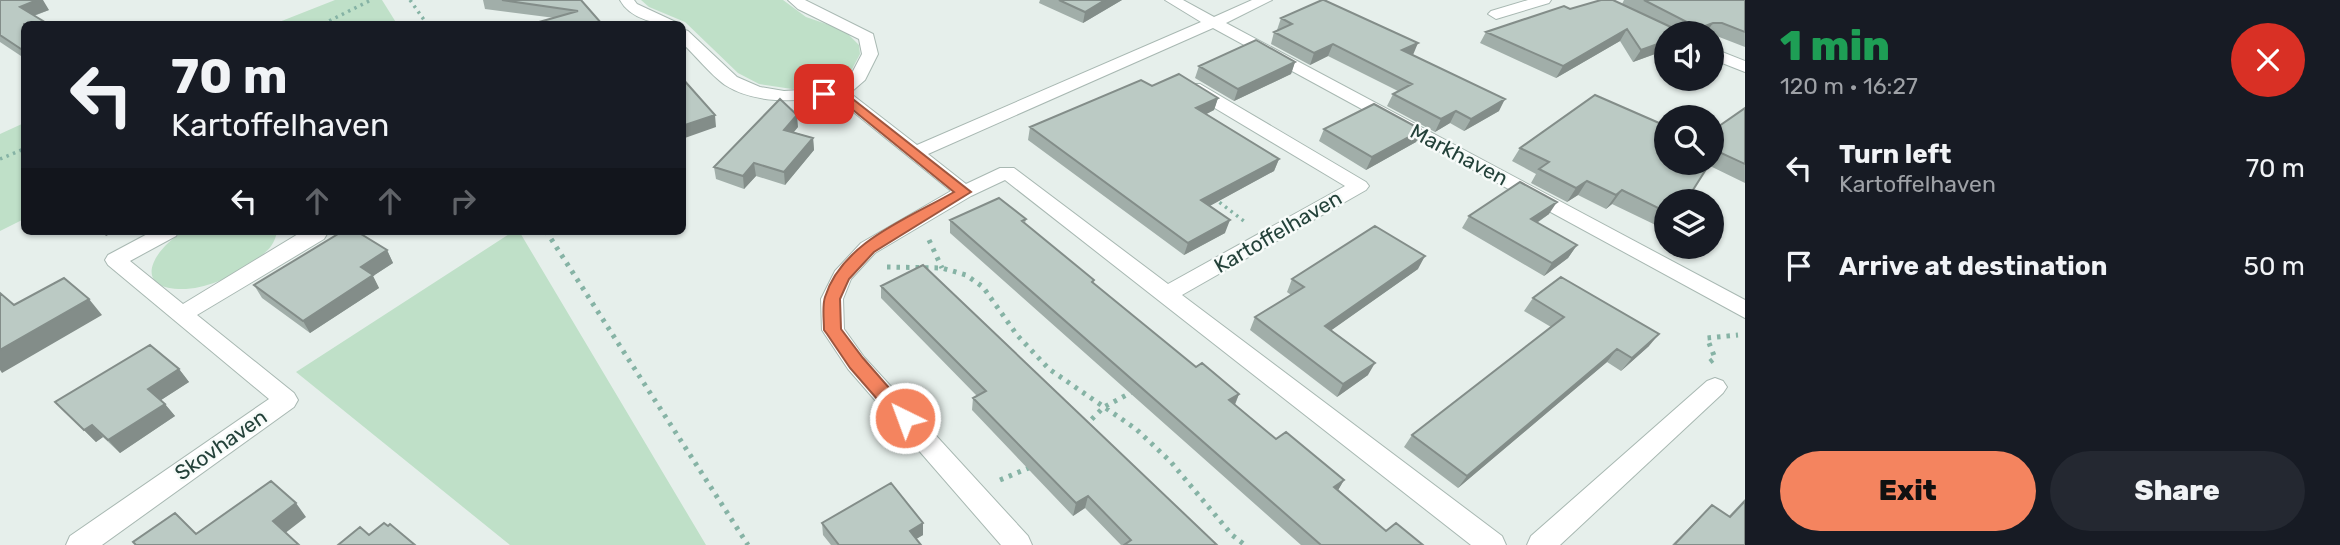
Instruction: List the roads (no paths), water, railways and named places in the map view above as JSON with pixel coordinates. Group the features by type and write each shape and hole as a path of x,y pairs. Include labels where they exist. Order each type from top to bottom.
{"street":[{"path":"627,0 631,7 665,21"},
{"path":"686,38 731,81 756,92 784,96 840,93 859,76 870,54 867,37 852,25 807,8 795,0"},
{"name":"Markhaven","path":"1172,0 1745,310"},
{"path":"917,152 1265,0"},
{"path":"1496,14 1544,0"},
{"path":"1724,58 1745,67"},
{"name":"Kartoffelhaven","path":"1166,295 1359,186 1185,82"},
{"path":"840,93 964,192"},
{"path":"1018,545 856,363 832,330 832,299 842,276 868,248 964,192 1007,172 1492,545"},
{"name":"Skovhaven","path":"80,545 286,400 115,260 162,235"},
{"path":"181,314 315,235"},
{"path":"1541,545 1715,387"}]}
